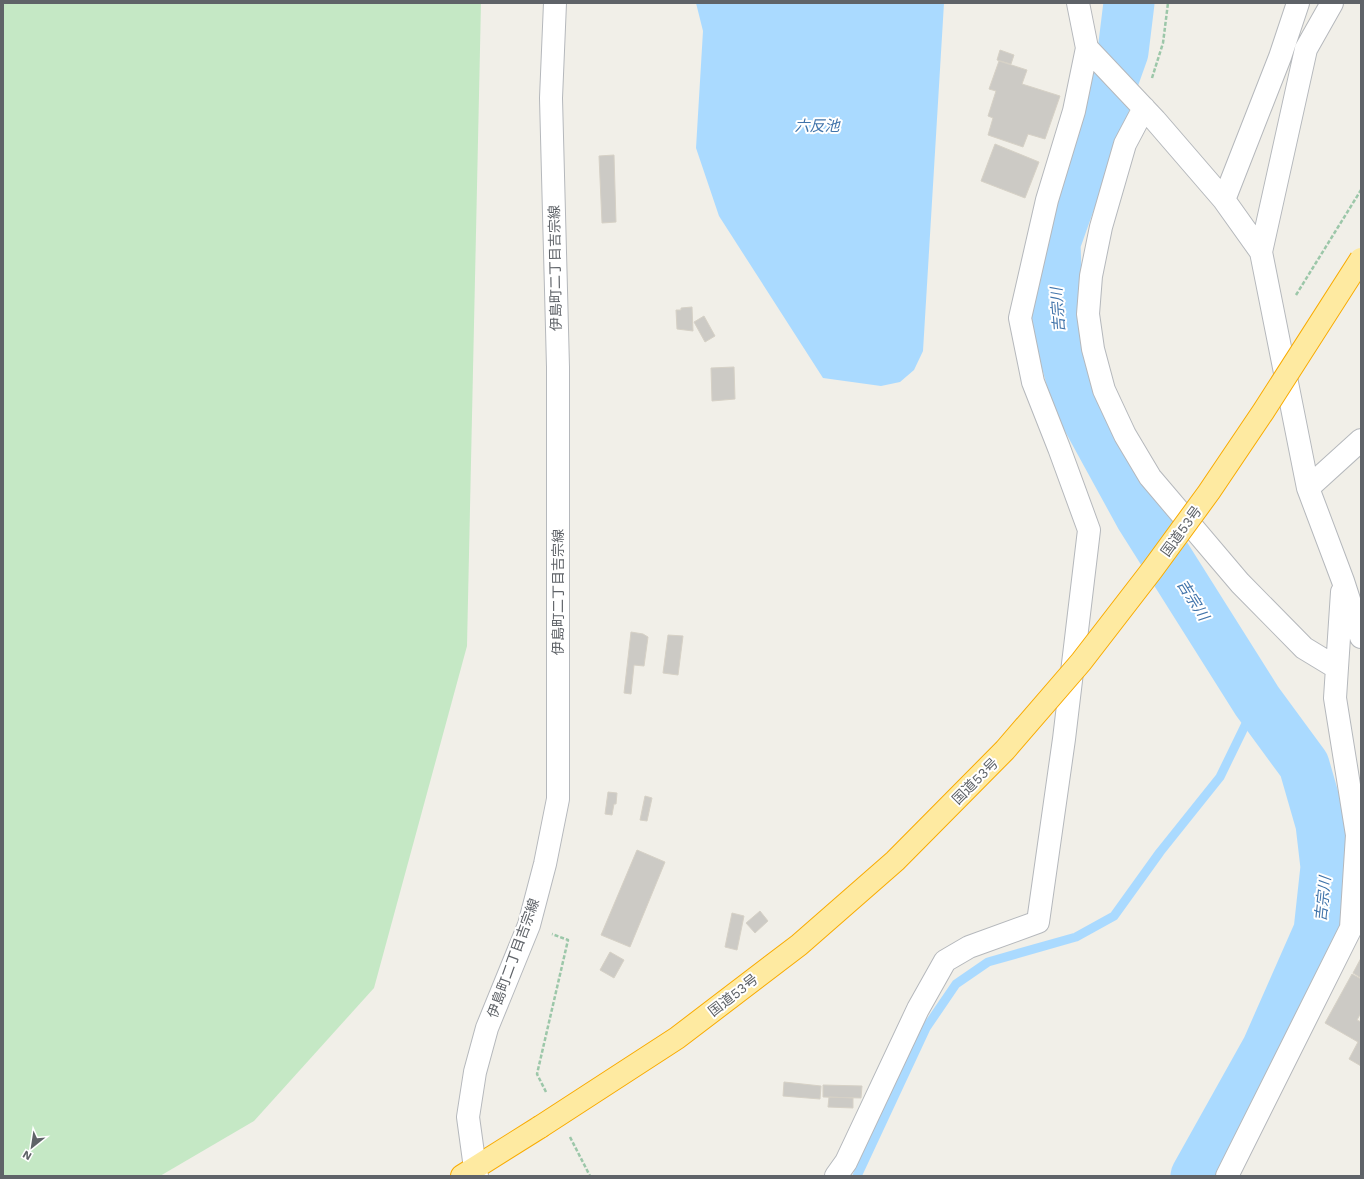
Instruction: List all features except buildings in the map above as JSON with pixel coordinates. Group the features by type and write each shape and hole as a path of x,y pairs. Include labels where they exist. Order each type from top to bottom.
{"highway":[{"name":"国道53号","path":"471,1173 677,1038 799,945 895,861 1005,750 1081,662 1205,498 1263,412 1361,259"}],"street":[{"name":"伊島町二丁目吉宗線","path":"471,1173 468,1117 475,1072 487,1028 529,925 545,864 558,799 558,367 551,98 555,3"},
{"path":"1078,3 1091,51 1224,200 1261,252"},
{"path":"1224,200 1280,57 1298,3"},
{"path":"1332,3 1306,49 1261,252 1308,488 1343,581 1361,637"},
{"path":"836,1176 846,1162 918,1009 945,961 969,947 1038,922 1064,739 1089,530 1060,448 1033,382 1020,318 1048,200 1091,51"},
{"path":"1139,103 1125,144 1101,227 1091,276 1088,314 1093,349 1104,390 1125,435 1150,477 1240,583 1304,648 1337,668"},
{"path":"1308,488 1361,440"},
{"path":"1227,1176 1351,928 1357,835 1335,698 1343,581"}],"path":[{"path":"1139,103 1163,43 1168,3"},
{"path":"1274,321 1292,303 1361,190"},
{"path":"529,925 568,940 537,1074 548,1094"},
{"path":"569,1135 590,1176"}],"green space":[{"path":"3,3 481,3 467,646 374,988 254,1121 160,1176 3,1176"}],"water":[{"name":"六反池","path":"696,3 944,3 923,351 914,370 900,382 881,386 823,378 719,216 696,148 703,31"}],"waterway":[{"name":"吉宗川","path":"1129,3 1123,52 1055,243 1058,331 1078,402 1141,517 1257,701 1304,765 1321,824 1326,867 1319,931 1267,1049 1196,1176"},
{"path":"857,1176 926,1028 956,984 988,962 1076,937 1114,916 1160,852 1220,777 1257,701"}]}
